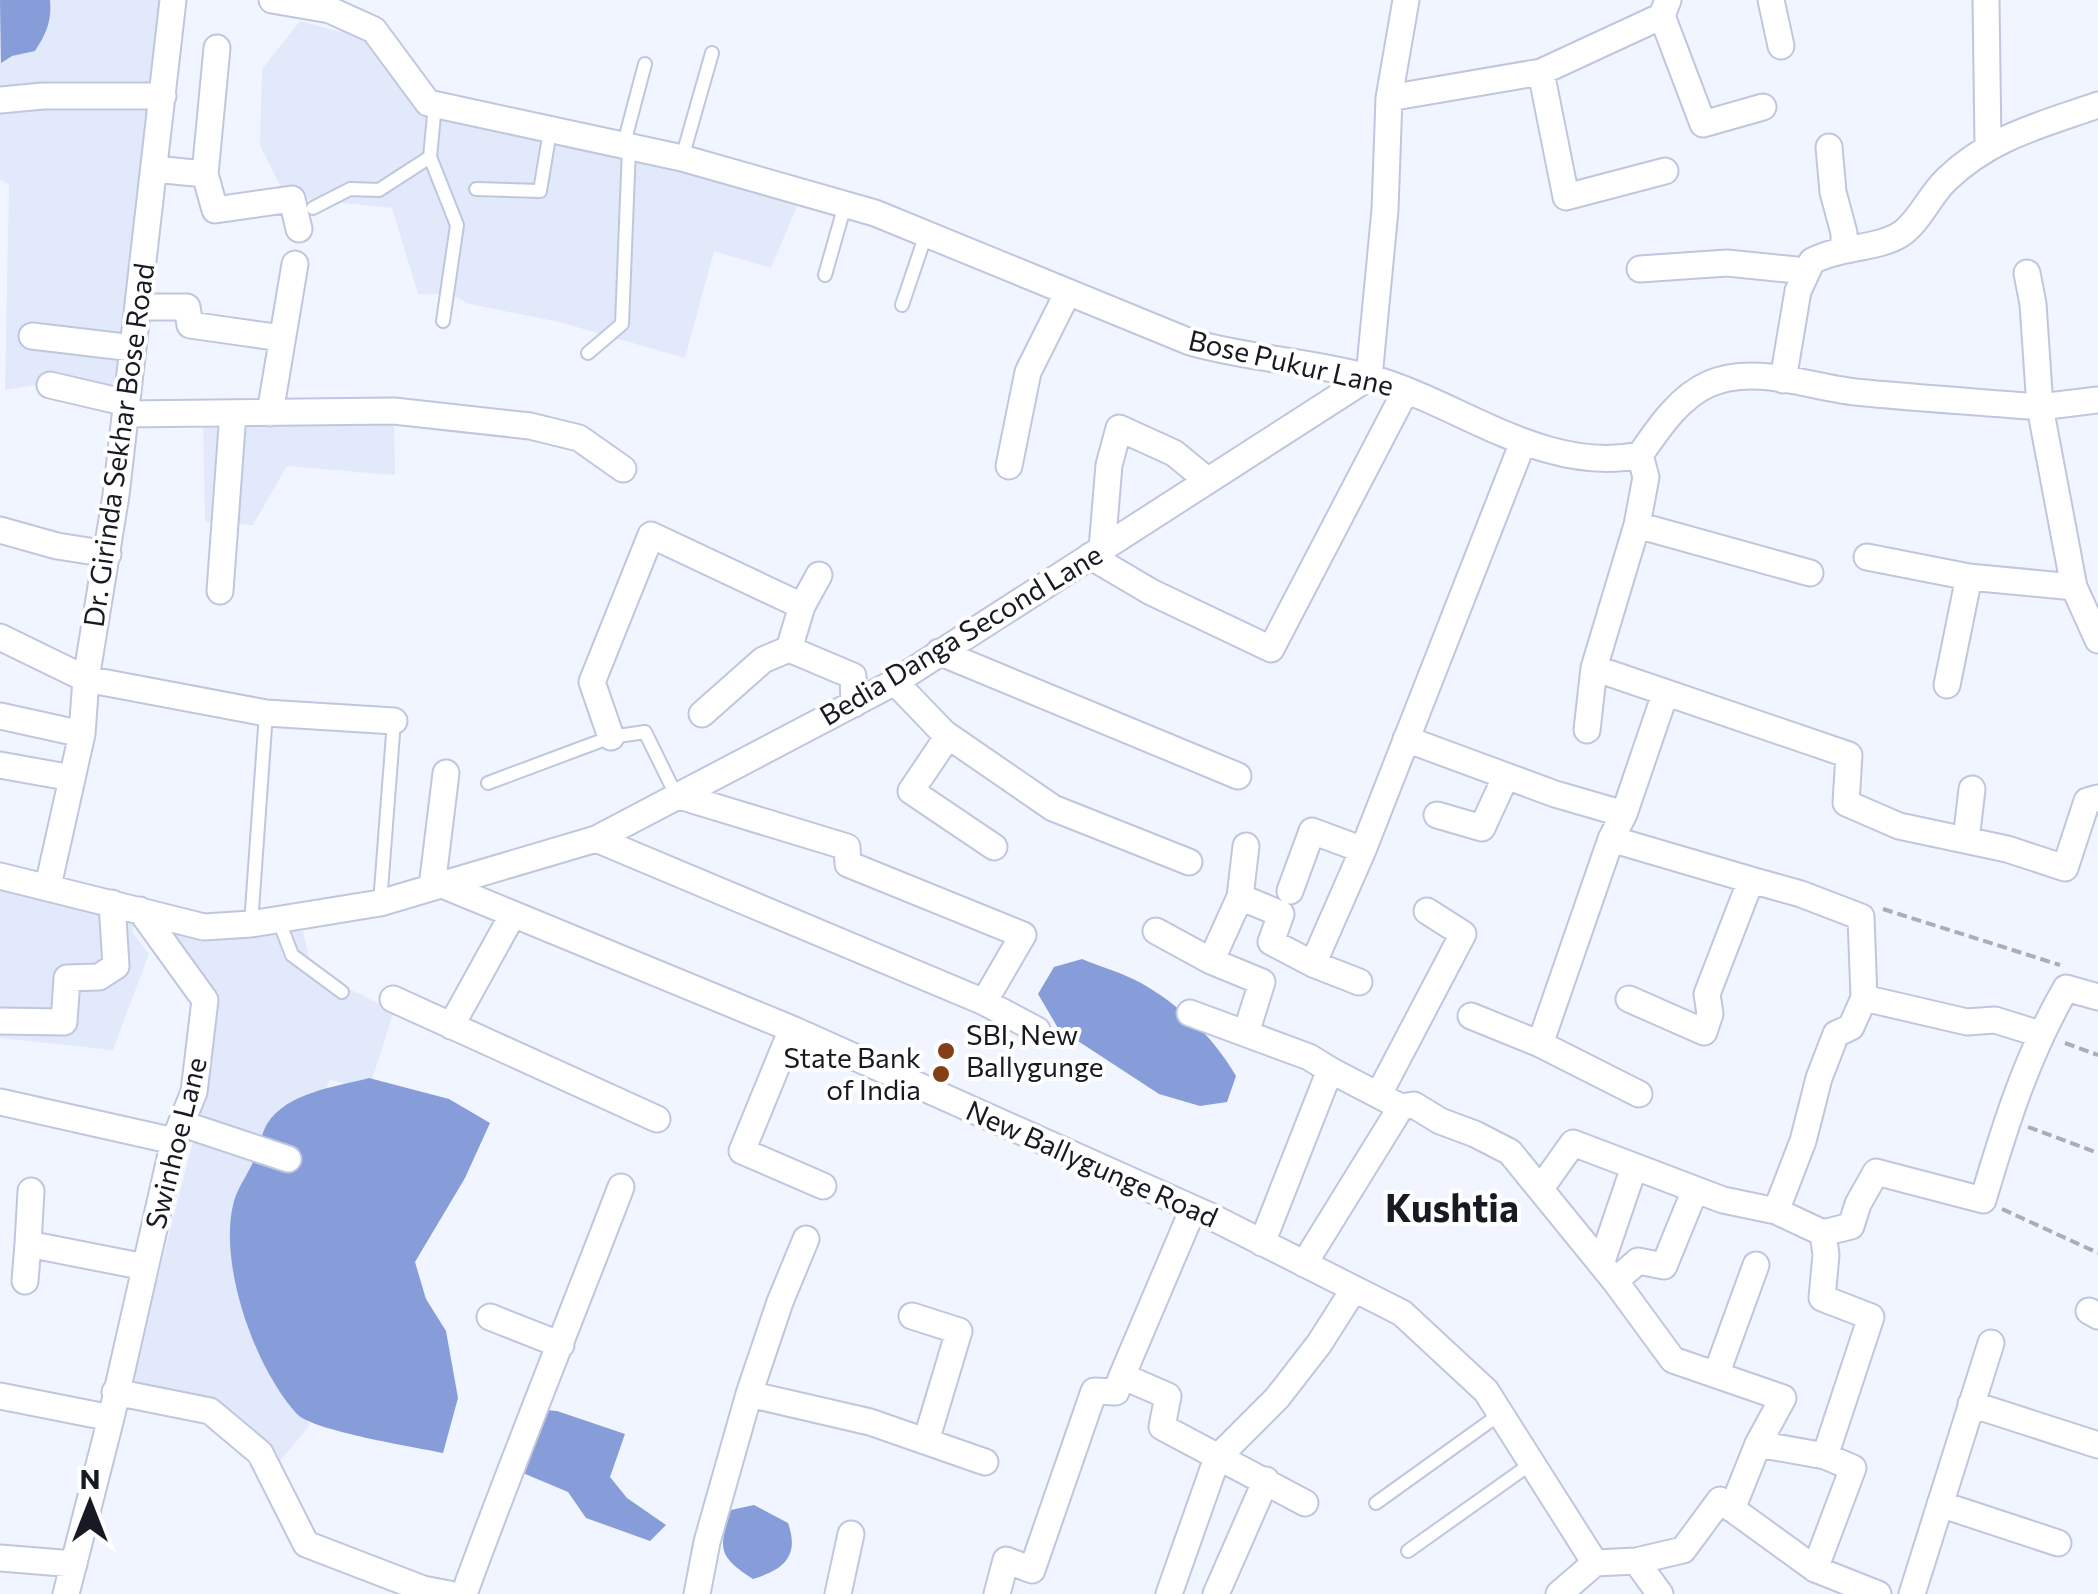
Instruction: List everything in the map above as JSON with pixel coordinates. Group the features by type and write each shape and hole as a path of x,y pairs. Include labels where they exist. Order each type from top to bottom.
{"street":[{"name":"Dr. Girinda Sekhar Bose Road","path":"48,886 82,734 86,680 108,554 174,0"},
{"path":"272,0 330,10 374,30 428,103 435,105"},
{"path":"1369,377 1385,210 1389,98 1406,0"},
{"path":"1770,0 1781,46"},
{"path":"1986,0 1988,146"},
{"path":"1389,98 1541,72 1665,8 1703,124 1763,108"},
{"path":"217,48 205,174 215,210 292,200 306,218"},
{"path":"1541,72 1566,197 1665,171"},
{"path":"0,100 162,96"},
{"name":"Bose Pukur Lane","path":"435,105 682,158 846,204 1067,294 1222,351 1369,377 1523,442 1584,459 1614,461 1640,455"},
{"path":"1782,380 1798,291 1812,261 1844,248 1886,241 1904,232 1944,181 1988,146 2098,105"},
{"path":"1829,146 1844,248"},
{"path":"154,170 205,174"},
{"path":"1640,269 1727,263 1806,272"},
{"path":"270,413 295,264"},
{"path":"2027,272 2034,304 2040,407 2074,587 2098,640"},
{"path":"1009,466 1028,372 1067,294"},
{"path":"138,306 187,307 190,325 282,338"},
{"path":"32,336 133,348"},
{"name":"Bedia Danga Second Lane","path":"48,886 204,926 278,922 380,902 596,839 895,682 1369,377"},
{"path":"1587,730 1594,668 1637,525 1646,477 1640,455 1666,416 1707,384 1764,377 1850,391 2040,407 2098,400"},
{"path":"50,385 126,408 233,413 394,411 530,426 579,438 623,470"},
{"path":"1207,480 1174,453 1119,428 1109,465 1096,553 1150,592 1272,649 1406,390"},
{"path":"220,591 233,413"},
{"path":"1313,964 1363,850 1523,442"},
{"path":"1637,525 1810,573"},
{"path":"0,530 57,546 108,554"},
{"path":"610,737 592,682 652,534 802,606"},
{"path":"1867,557 1969,578 2074,587"},
{"path":"790,649 802,606 819,575"},
{"path":"1947,685 1969,578"},
{"path":"0,637 86,680 266,713 394,721"},
{"path":"702,714 763,660 790,649 853,676 854,704"},
{"path":"940,652 1238,776"},
{"path":"1594,668 1849,755 1846,803 1899,826 2065,868 2087,801 2098,798"},
{"path":"895,682 948,736 1053,808 1189,862"},
{"path":"1540,1044 1666,694"},
{"path":"0,716 82,734"},
{"path":"948,736 910,791 994,847"},
{"path":"1406,739 1624,814"},
{"path":"0,765 72,778"},
{"path":"436,885 446,773"},
{"path":"1436,814 1482,828 1506,776"},
{"path":"1966,840 1972,789"},
{"path":"676,796 848,847 848,864 1022,936 984,1002"},
{"path":"1290,891 1312,831 1363,850"},
{"path":"596,839 984,1002 1037,1030"},
{"path":"1611,839 1802,894 1861,917 1864,998 1851,1027 1836,1034 1776,1211"},
{"path":"1211,960 1240,898 1246,846"},
{"path":"0,876 48,886"},
{"path":"1629,1000 1704,1032 1710,1014 1707,994 1750,880"},
{"name":"New Ballygunge Road","path":"436,885 792,1028 1194,1209 1402,1314 1486,1391 1595,1562"},
{"path":"1240,898 1281,914 1271,942"},
{"path":"0,1020 64,1022 67,978 99,977 116,966 112,903"},
{"name":"Swinhoe Lane","path":"66,1594 178,1133 194,1092 205,1000 140,910"},
{"path":"1304,1264 1390,1100 1462,934 1426,912"},
{"path":"451,1026 514,914"},
{"path":"1230,924 1359,982"},
{"path":"1156,931 1262,982 1246,1033"},
{"path":"1541,1188 1573,1143 1723,1200 1776,1211 1824,1233 1851,1226 1876,1172 1983,1200 2007,1119 2040,1034 2066,988 2098,997"},
{"path":"1864,998 1967,1022 1995,1020 2040,1034"},
{"path":"393,999 657,1120"},
{"path":"1190,1013 1309,1057 1390,1100 1414,1105 1510,1152 1674,1360 1783,1398 1758,1444 1732,1508"},
{"path":"1471,1016 1540,1044 1640,1094"},
{"path":"792,1028 742,1150 824,1186"},
{"path":"1262,1243 1330,1070"},
{"path":"0,1102 178,1133 288,1159"},
{"path":"1608,1273 1634,1167"},
{"path":"464,1594 621,1187"},
{"path":"1608,1273 1638,1260 1664,1266 1695,1190"},
{"path":"25,1281 31,1191"},
{"path":"996,1594 1006,1560 1032,1570 1094,1392 1116,1392 1194,1209"},
{"path":"1824,1233 1822,1298 1872,1317 1826,1456"},
{"path":"697,1594 749,1394 806,1239"},
{"path":"28,1244 145,1267"},
{"path":"1716,1375 1756,1265"},
{"path":"1169,1594 1217,1458 1276,1398 1319,1344 1354,1289"},
{"path":"912,1316 959,1331 926,1441"},
{"path":"490,1317 561,1345"},
{"path":"1912,1594 1991,1343"},
{"path":"1122,1376 1168,1396 1162,1427 1305,1503"},
{"path":"749,1394 870,1422 986,1462"},
{"path":"0,1396 210,1411 260,1453 306,1544 422,1591 448,1594"},
{"path":"1971,1404 2098,1445"},
{"path":"1758,1444 1826,1456 1853,1468 1815,1569"},
{"path":"1216,1594 1266,1480"},
{"path":"1559,1594 1595,1562 1636,1561 1683,1550 1720,1500 1815,1569 1878,1594"},
{"path":"1940,1504 2058,1543"},
{"path":"838,1594 851,1534"},
{"path":"0,1558 74,1564"},
{"path":"1636,1561 1660,1594"}],"lane":[{"path":"682,158 712,53"},
{"path":"588,353 622,324 626,148 644,64"},
{"path":"435,105 430,157 457,224 444,321"},
{"path":"476,189 540,191 550,131"},
{"path":"306,218 350,190 379,190 430,157"},
{"path":"825,275 846,204"},
{"path":"902,305 926,234"},
{"path":"251,924 266,713"},
{"path":"380,902 394,721"},
{"path":"488,783 610,737 645,732 676,796"},
{"path":"278,922 292,955 342,992"},
{"path":"1376,1504 1500,1414"},
{"path":"1408,1552 1532,1463"}],"path":[{"path":"1861,917 1878,907 2063,966 2066,988"},
{"path":"2040,1034 2098,1055"},
{"path":"2007,1119 2098,1153"},
{"path":"1983,1200 2098,1253"}],"shaded area":[{"path":"0,0 168,0 158,89 0,90"},
{"path":"300,21 372,40 420,109 653,164 797,206 771,268 714,251 685,358 559,322 469,304 451,294 418,294 392,208 286,197 260,145 262,69"},
{"path":"58,108 151,108 120,406 50,383 5,390 9,184 0,180 0,114"},
{"path":"394,411 395,475 287,466 253,525 205,522 203,420"},
{"path":"0,880 135,910 133,933 149,954 113,1050 0,1038"},
{"path":"159,917 220,934 303,931 312,971 394,1011 368,1092 330,1079 308,1138 270,1347 310,1425 277,1464 222,1413 127,1395 204,1100 212,1004"}],"water":[{"path":"0,0 50,0 47,27 35,51 1,63"},
{"path":"1082,959 1141,983 1195,1024 1236,1076 1227,1102 1200,1106 1159,1094 1058,1028 1038,994 1054,967"},
{"path":"369,1078 449,1099 490,1123 465,1178 415,1262 426,1299 446,1331 458,1398 443,1453 343,1432 297,1414 254,1343 235,1283 230,1226 234,1201 267,1124 299,1098"},
{"path":"534,1409 557,1411 625,1434 610,1477 627,1498 666,1525 650,1541 586,1518 568,1492 511,1468"},
{"path":"754,1505 788,1523 792,1545 780,1566 753,1579 727,1557 723,1543 731,1510"}],"place":[{"name":"SBI, New Ballygunge","path":"946,1051"},
{"name":"State Bank of India","path":"941,1074"}],"district":[{"name":"Kushtia","path":"1452,1209"}]}
